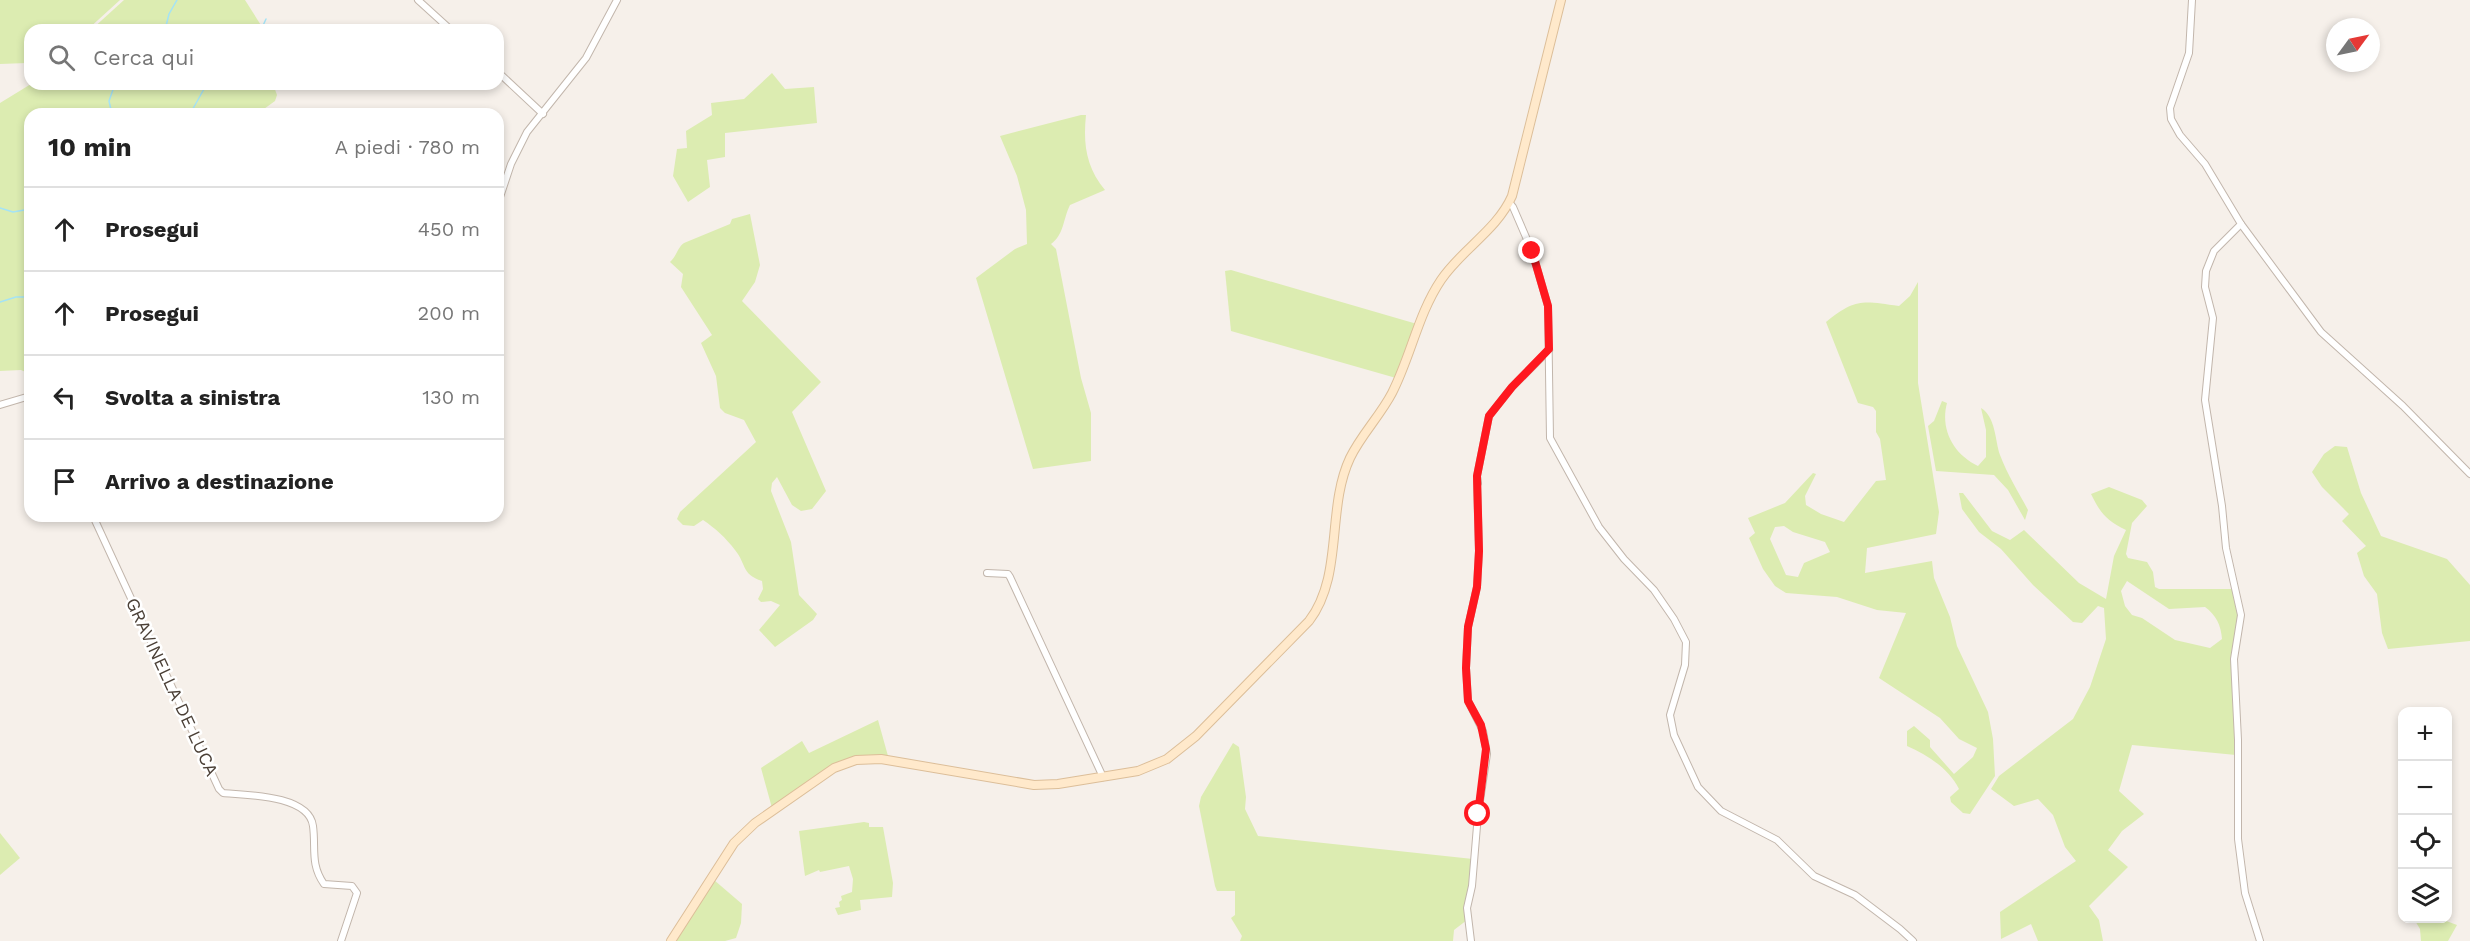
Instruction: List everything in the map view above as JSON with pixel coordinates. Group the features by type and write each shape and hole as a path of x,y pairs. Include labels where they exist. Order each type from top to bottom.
{"main road":[{"path":"671,941 734,843 744,832 783,803 844,764 868,758 881,759 1034,785 1103,777 1148,768 1180,750 1301,629 1317,610 1328,579 1340,487 1353,452 1391,395 1424,313 1440,282 1493,224 1509,202 1519,172 1561,0"}],"street":[{"path":"418,0 445,24"},
{"path":"504,187 520,145 586,58 617,0"},
{"path":"2192,0 2189,53 2170,108 2171,119 2180,135 2209,170 2241,224 2321,332 2403,406 2470,474"},
{"path":"504,78 543,114"},
{"path":"1509,202 1524,232 1545,291 1549,320 1549,431 1555,450 1599,527 1624,559 1654,590 1674,619 1686,642 1685,665 1670,715 1674,735 1698,787 1721,811 1773,838 1814,876 1855,895 1913,941"},
{"path":"2241,224 2214,250 2206,271 2205,287 2213,318 2205,400 2222,506 2226,548 2241,615 2234,659 2238,740 2238,839 2245,893 2260,941"},
{"path":"1471,941 1467,908 1472,886 1478,814 1487,754 1483,731 1468,701 1466,668 1468,627 1477,587 1479,483 1489,416 1512,387 1549,349"},
{"path":"0,405 24,398"},
{"name":"GRAVINELLA DE LUCA","path":"96,522 219,789 223,793 280,799 296,806 308,815 313,824 312,849 318,875 324,884 352,886 357,893 341,941"},
{"path":"987,573 1008,574 1010,577 1103,777"}],"green space":[{"path":"0,0 120,0 94,24 24,24 24,63 0,64"},
{"path":"124,0 245,0 260,24 98,24"},
{"path":"772,73 785,89 814,87 817,123 725,133 725,157 707,160 710,187 688,202 673,176 677,149 687,148 686,131 712,115 711,103 744,99"},
{"path":"24,88 275,90 277,95 275,101 265,108 24,108 24,371 0,371 0,103"},
{"path":"1086,115 1087,155 1094,173 1105,190 1070,205 1061,231 1051,244 1056,249 1081,378 1091,413 1091,461 1033,469 976,278 1015,249 1027,244 1026,210 1017,176 1000,136"},
{"path":"750,214 760,265 755,282 742,301 821,382 792,412 826,491 812,509 801,511 792,505 777,477 772,483 771,491 791,542 799,595 817,614 813,620 775,647 759,630 780,605 771,601 761,602 758,599 763,589 762,581 747,572 732,546 703,520 694,526 683,525 677,519 680,512 756,442 744,420 725,413 720,408 716,376 701,343 712,335 681,287 683,274 670,262 684,243 730,224 732,219"},
{"path":"1231,270 1417,324 1396,378 1231,331 1225,271"},
{"path":"1918,282 1918,383 1939,512 1936,534 1867,548 1865,573 1932,561 1934,578 1950,617 1957,646 1988,712 1993,739 1995,776 1970,814 1963,813 1951,802 1950,797 1959,789 1950,775 1930,758 1907,746 1907,731 1914,726 1930,740 1930,747 1954,774 1973,757 1977,748 1959,739 1940,718 1879,678 1906,613 1877,610 1837,597 1786,593 1775,586 1763,569 1749,538 1755,533 1748,518 1785,503 1813,473 1816,474 1805,496 1806,505 1821,514 1844,522 1876,481 1886,480 1880,439 1876,432 1876,411 1873,407 1858,403 1826,322 1853,305 1876,303 1899,306 1910,296","holes":["1784,526 1793,532 1825,542 1830,552 1804,563 1798,577 1786,575 1770,539 1775,527"]},
{"path":"1942,401 1947,403 1945,422 1950,440 1962,455 1978,466 1986,457 1986,430 1981,408 1990,417 2003,462 2028,510 2025,520 2008,490 1994,475 1936,471 1928,426 1934,421"},
{"path":"2335,446 2347,447 2361,493 2381,536 2447,559 2470,585 2470,641 2388,649 2382,633 2377,594 2364,576 2357,553 2366,546 2342,521 2349,514 2322,487 2312,472 2324,454"},
{"path":"2109,487 2142,500 2147,506 2132,523 2126,554 2128,558 2147,562 2153,572 2155,587 2159,589 2235,589 2240,620 2234,644 2236,755 2132,745 2119,791 2144,814 2122,831 2108,850 2128,867 2089,906 2099,920 2103,941 2038,941 2031,924 2001,939 2000,912 2076,861 2065,847 2053,815 2038,799 2014,806 1991,789 1999,776 2073,719 2090,687 2106,639 2104,608 2098,606 2082,623 2073,622 2033,585 2001,549 1979,532 1962,509 1959,493 1963,493 1992,531 2010,540 2024,530 2079,583 2106,599 2114,556 2126,530 2105,516 2091,494","holes":["2127,581 2169,609 2205,607 2217,621 2222,639 2210,648 2175,640 2142,618 2132,615 2125,606 2121,591"]},
{"path":"878,720 888,756 871,755 841,763 812,779 772,808 761,768 802,741 809,753"},
{"path":"1233,743 1239,747 1246,797 1245,809 1258,836 1473,859 1467,920 1454,930 1453,941 1240,941 1242,936 1231,918 1235,915 1235,891 1217,891 1199,806 1201,797"},
{"path":"869,823 869,827 883,827 893,883 892,897 860,900 861,910 838,915 835,908 840,907 841,896 852,892 853,879 849,866 820,872 819,870 805,876 799,831"},
{"path":"0,833 20,858 0,875"},
{"path":"714,880 742,904 741,923 736,938 725,941 674,941"},
{"path":"2416,923 2457,925 2448,941 2421,941 2420,929"}],"waterway":[{"path":"166,24 177,0"},
{"path":"264,24 266,19"},
{"path":"111,108 109,101 113,90"},
{"path":"193,108 203,90"},
{"path":"0,208 13,212 24,210"},
{"path":"0,302 24,297"}],"route":[{"path":"1478,814 1486,761 1485,736 1468,701 1466,668 1468,627 1477,587 1479,551 1477,476 1489,416 1512,387 1549,349 1548,306 1532,251"}]}
